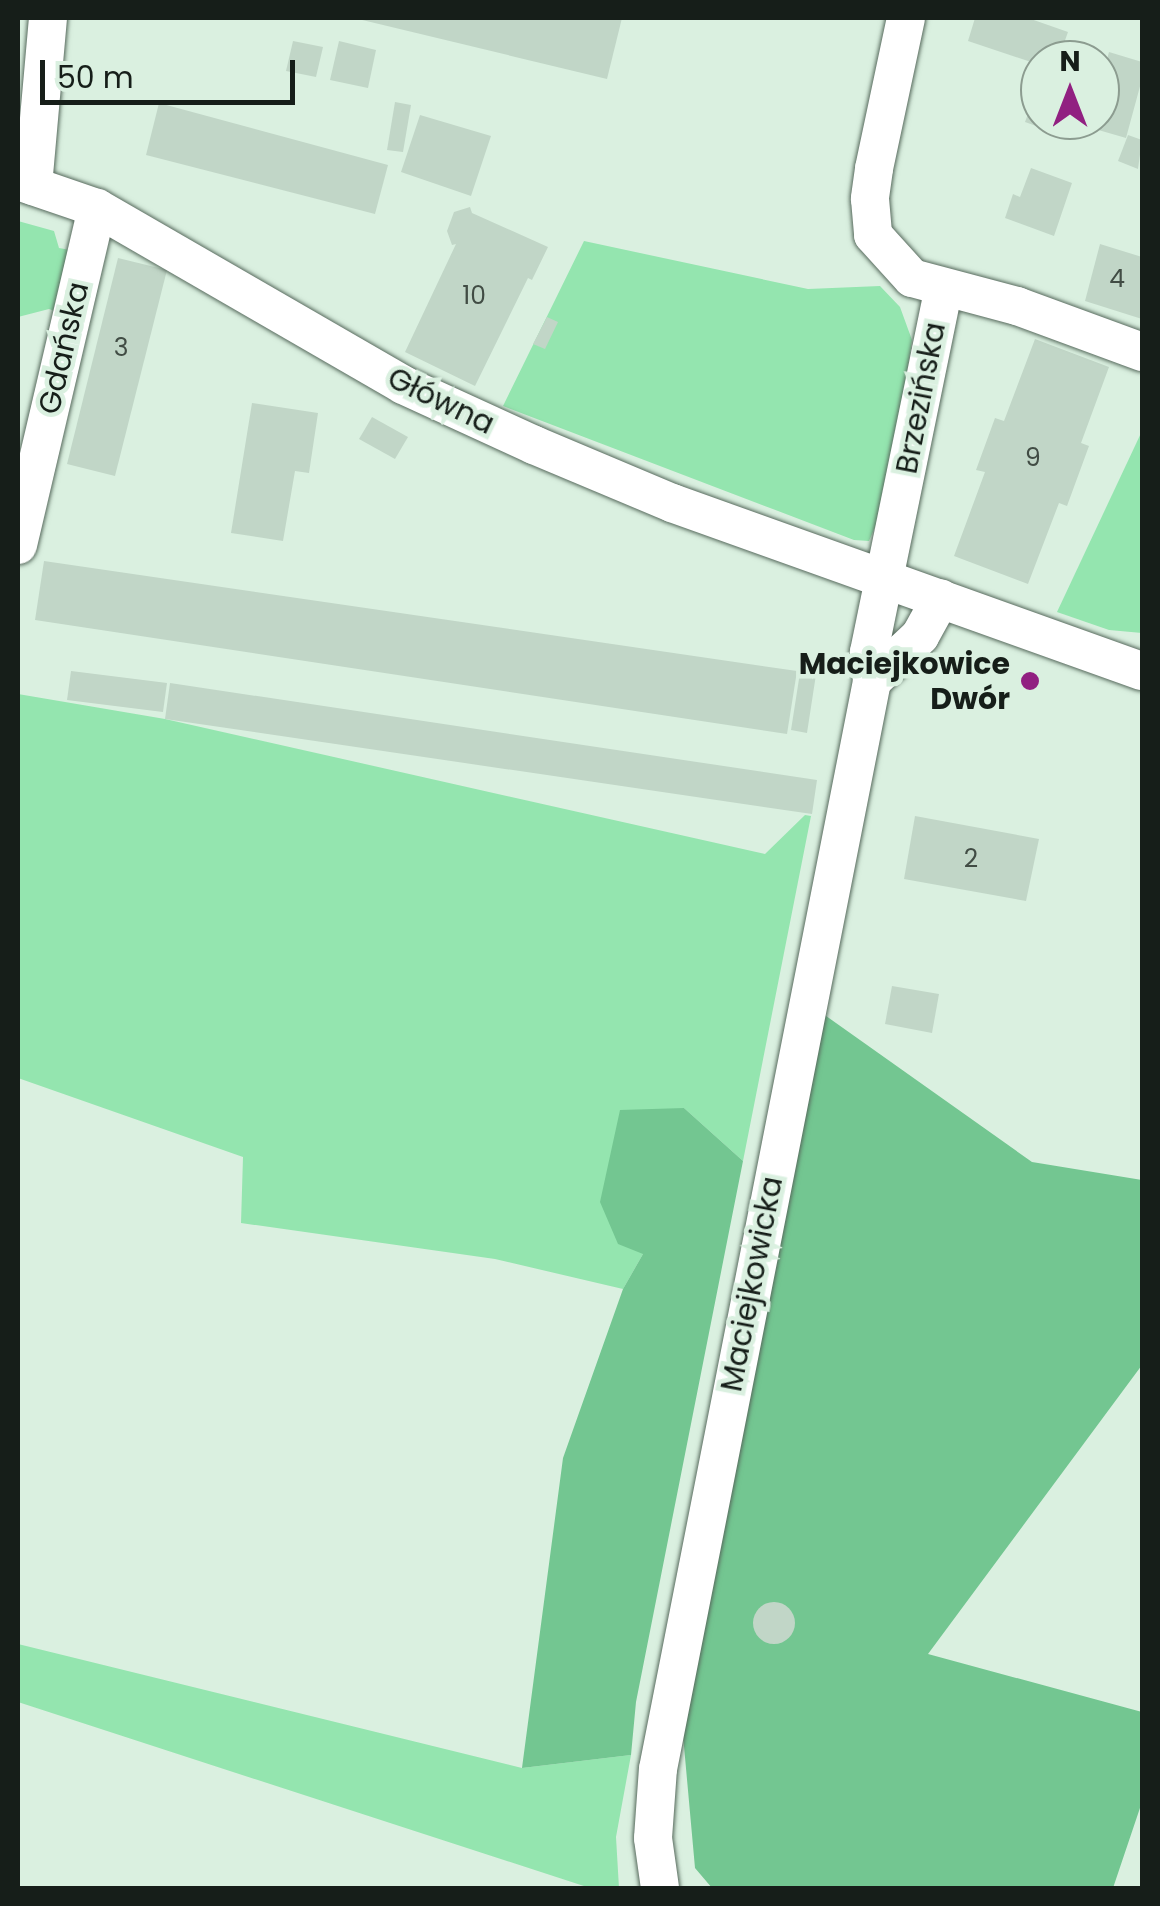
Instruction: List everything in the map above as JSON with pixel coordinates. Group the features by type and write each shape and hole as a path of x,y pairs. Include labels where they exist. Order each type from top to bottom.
{"street":[{"path":"26,184 48,18"},
{"name":"Brzezińska","path":"886,577 943,290 912,278 873,235 870,199 874,169 906,18"},
{"name":"Główna","path":"26,184 96,208 403,385 672,503 1142,672"},
{"name":"Gdańska","path":"18,545 96,208"},
{"path":"943,290 1017,306 1142,352"},
{"name":"Maciejkowicka","path":"660,1888 653,1838 658,1769 872,682 869,652 886,577"},
{"path":"872,682 920,636 941,598"}],"green space":[{"path":"18,221 54,231 59,248 70,250 57,312 49,309 18,317"},
{"path":"584,241 808,289 880,286 900,307 912,340 899,426 878,520 869,541 854,540 503,406"},
{"path":"1142,431 1142,633 1109,630 1057,612"},
{"path":"18,694 165,719 765,854 805,815 811,816 743,1161 684,1108 643,1254 623,1289 495,1259 241,1223 243,1157 18,1078"},
{"path":"812,1006 1032,1162 1142,1180 1142,1365 928,1654 1142,1712 1142,1802 1113,1888 712,1888 695,1868 682,1724"},
{"path":"684,1108 743,1161 636,1702 631,1755 522,1768 563,1458 623,1289 643,1254 618,1244 600,1202 620,1110"},
{"path":"18,1644 522,1768 631,1755 616,1837 619,1888 590,1888 18,1702"}],"building":[{"path":"354,18 622,18 607,79"},
{"path":"975,18 1028,18 1068,32 1065,40 1020,40 1020,58 968,41"},
{"path":"293,41 323,47 316,77 286,71"},
{"path":"339,41 376,50 368,88 330,80"},
{"path":"1120,55 1142,62 1142,79 1126,138 1120,136"},
{"path":"395,102 411,105 403,152 387,150"},
{"path":"159,103 388,165 375,214 146,155"},
{"path":"420,115 491,136 471,196 401,172"},
{"path":"1128,135 1142,140 1138,169 1118,161"},
{"path":"1031,168 1072,183 1054,236 1005,218 1013,194 1020,197"},
{"path":"470,207 472,213 548,247 532,280 528,278 475,386 405,352 456,244 452,245 447,231 454,212"},
{"path":"1100,244 1142,257 1142,319 1085,301"},
{"path":"118,258 167,270 115,476 67,464"},
{"path":"547,317 558,322 545,349 533,344"},
{"path":"1035,339 1109,367 1081,443 1089,446 1067,506 1059,503 1028,584 954,556 985,472 976,470 995,418 1004,421"},
{"path":"252,403 318,413 309,473 295,471 283,541 231,533"},
{"path":"372,417 408,437 395,459 359,439"},
{"path":"44,561 797,671 787,734 35,620"},
{"path":"801,666 817,668 807,733 791,730"},
{"path":"71,671 167,683 163,712 67,700"},
{"path":"170,683 817,780 812,814 165,719"},
{"path":"915,816 1039,839 1026,901 904,879"},
{"path":"892,986 939,994 932,1033 885,1024"},
{"path":"774,1602 789,1608 795,1623 789,1638 774,1644 759,1638 753,1623 759,1608"}],"place":[{"name":"Maciejkowice Dwór","path":"1030,681"}]}
